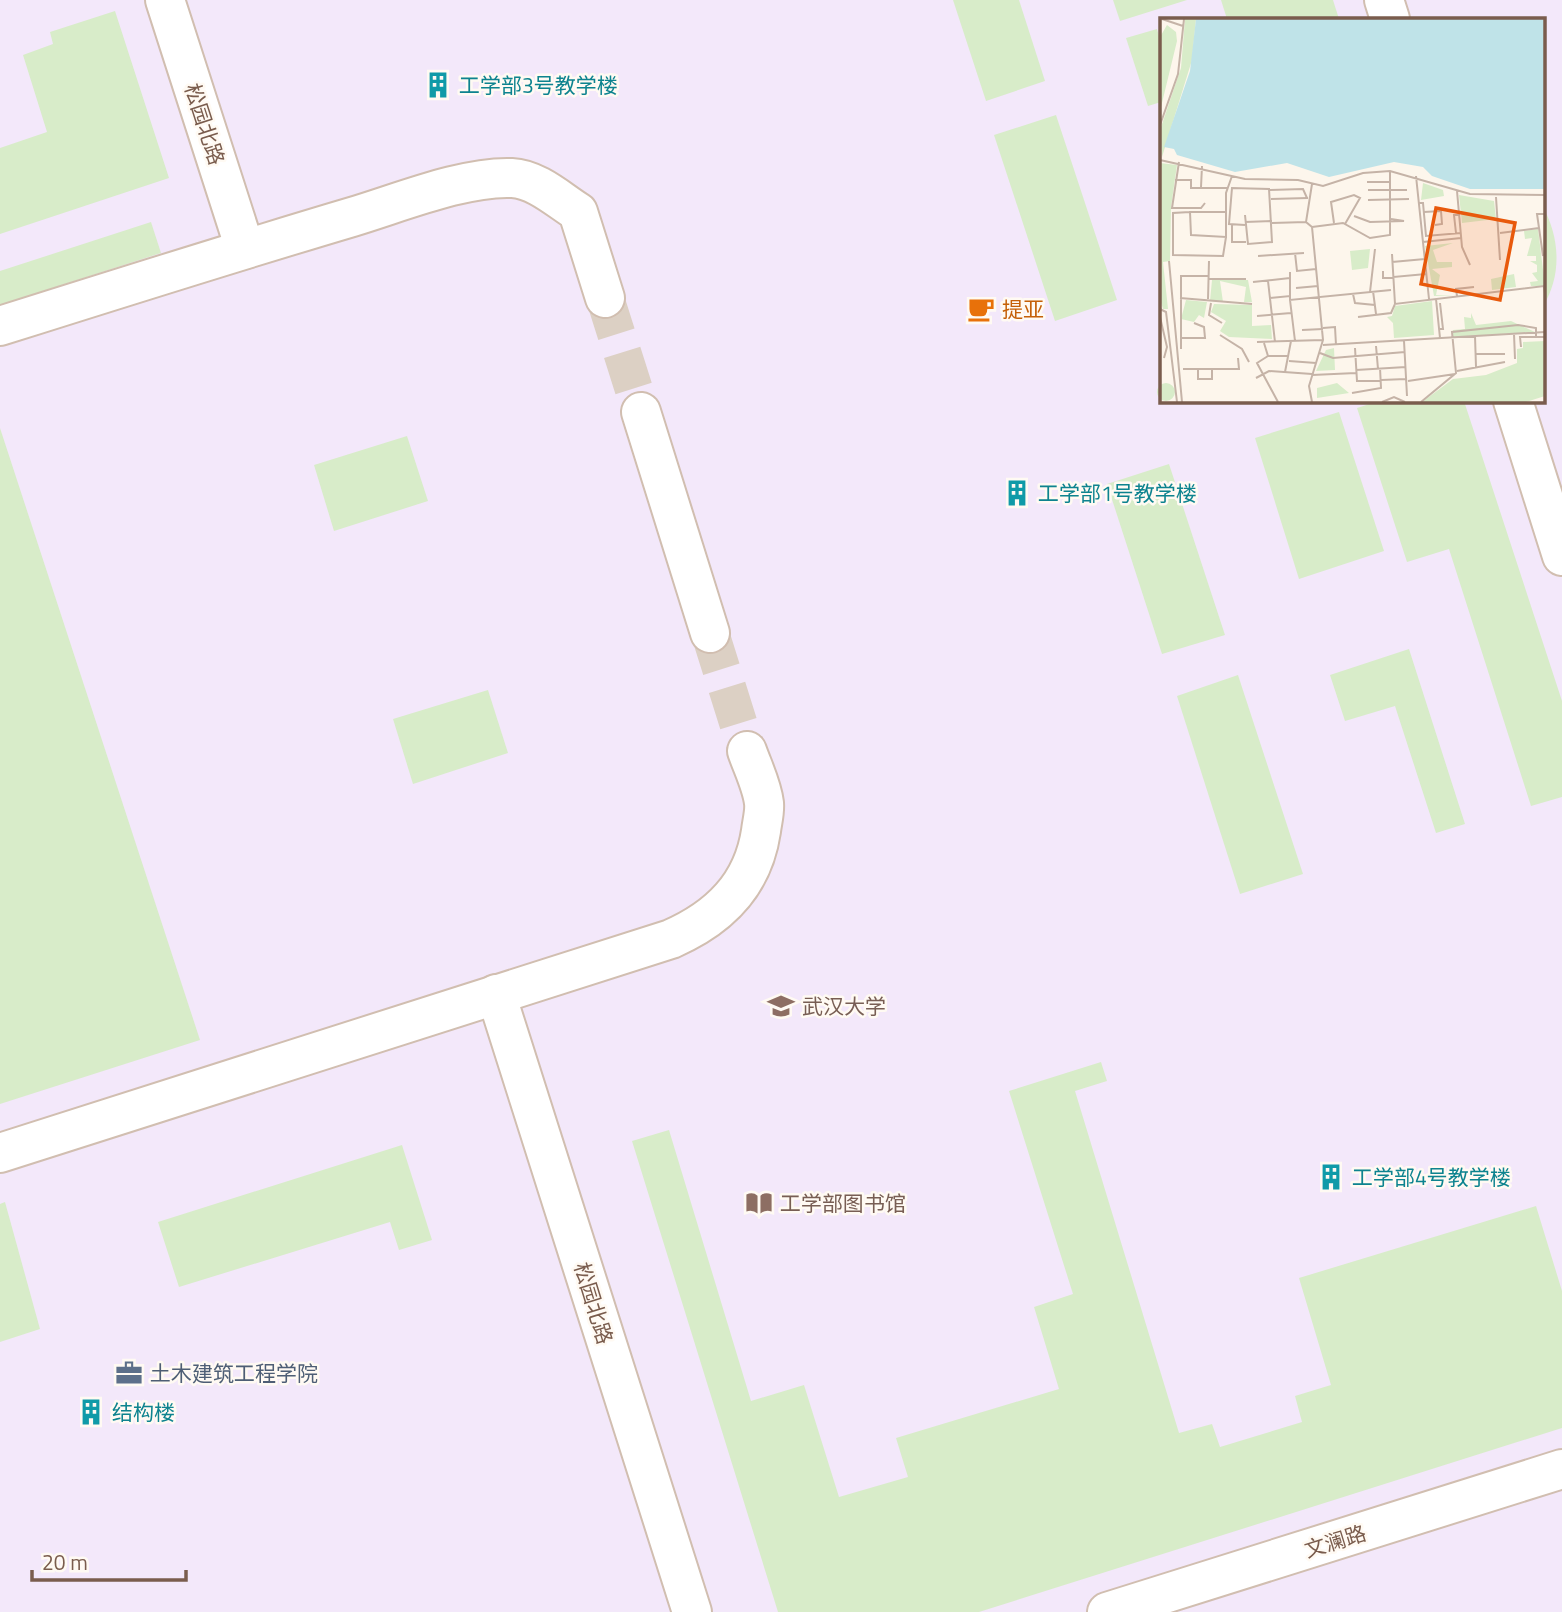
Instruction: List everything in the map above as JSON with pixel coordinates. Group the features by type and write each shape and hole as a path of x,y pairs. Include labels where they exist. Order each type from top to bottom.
{"street":[{"name":"松园北路","path":"165,0 246,248"},
{"path":"1384,0 1390,18"},
{"path":"0,326 246,248 454,186 495,178 516,178 534,184 578,212 605,298"},
{"path":"1513,402 1562,556"},
{"path":"640,412 710,633"},
{"path":"0,1153 671,939 695,928 716,914 736,892 751,868 760,838 765,804 747,751"},
{"name":"松园北路","path":"496,994 692,1612"},
{"name":"文澜路","path":"1107,1612 1562,1469"}],"shaded area":[{"name":"武汉大学","path":"0,0 1562,0 1562,1612 0,1612"}],"green space":[{"path":"953,0 1019,0 1045,81 986,101"},
{"path":"1113,0 1187,0 1120,21"},
{"path":"1221,0 1333,0 1339,18 1227,18"},
{"path":"115,11 169,178 0,234 0,148 47,132 23,55 53,44 50,32"},
{"path":"1157,29 1160,40 1160,102 1148,106 1126,38"},
{"path":"1056,115 1117,300 1055,321 994,135"},
{"path":"1544,209 1553,231 1556,257 1556,270 1544,304"},
{"path":"151,222 161,253 0,305 0,271"},
{"path":"1376,402 1464,402 1562,701 1562,797 1531,806 1449,549 1407,562 1357,408"},
{"path":"1339,412 1384,551 1299,579 1255,438"},
{"path":"0,428 200,1040 0,1104"},
{"path":"407,436 428,501 334,531 314,465"},
{"path":"1169,464 1225,635 1162,654 1107,484"},
{"path":"1409,649 1465,824 1436,833 1395,706 1345,721 1330,675"},
{"path":"1238,675 1303,874 1240,894 1177,696"},
{"path":"488,690 508,753 413,784 393,719"},
{"path":"1101,1062 1107,1081 1075,1091 1179,1433 1212,1424 1220,1447 1302,1422 1295,1396 1331,1385 1299,1278 1536,1206 1562,1291 1562,1428 979,1612 778,1612 632,1141 669,1130 751,1401 804,1385 839,1497 908,1477 896,1438 1059,1389 1034,1307 1073,1294 1009,1091"},
{"path":"402,1145 432,1240 399,1250 390,1222 179,1287 158,1222"},
{"path":"5,1202 40,1329 0,1342 0,1204"}],"tunnel":[{"path":"605,298 641,412"},
{"path":"710,633 747,751"}],"place":[{"name":"工学部3号教学楼","path":"438,85"},
{"name":"提亚","path":"981,309"},
{"name":"工学部1号教学楼","path":"1017,493"},
{"name":"武汉大学","path":"781,1006"},
{"name":"工学部4号教学楼","path":"1331,1177"},
{"name":"工学部图书馆","path":"759,1203"},
{"name":"土木建筑工程学院","path":"129,1373"},
{"name":"结构楼","path":"91,1412"}]}
